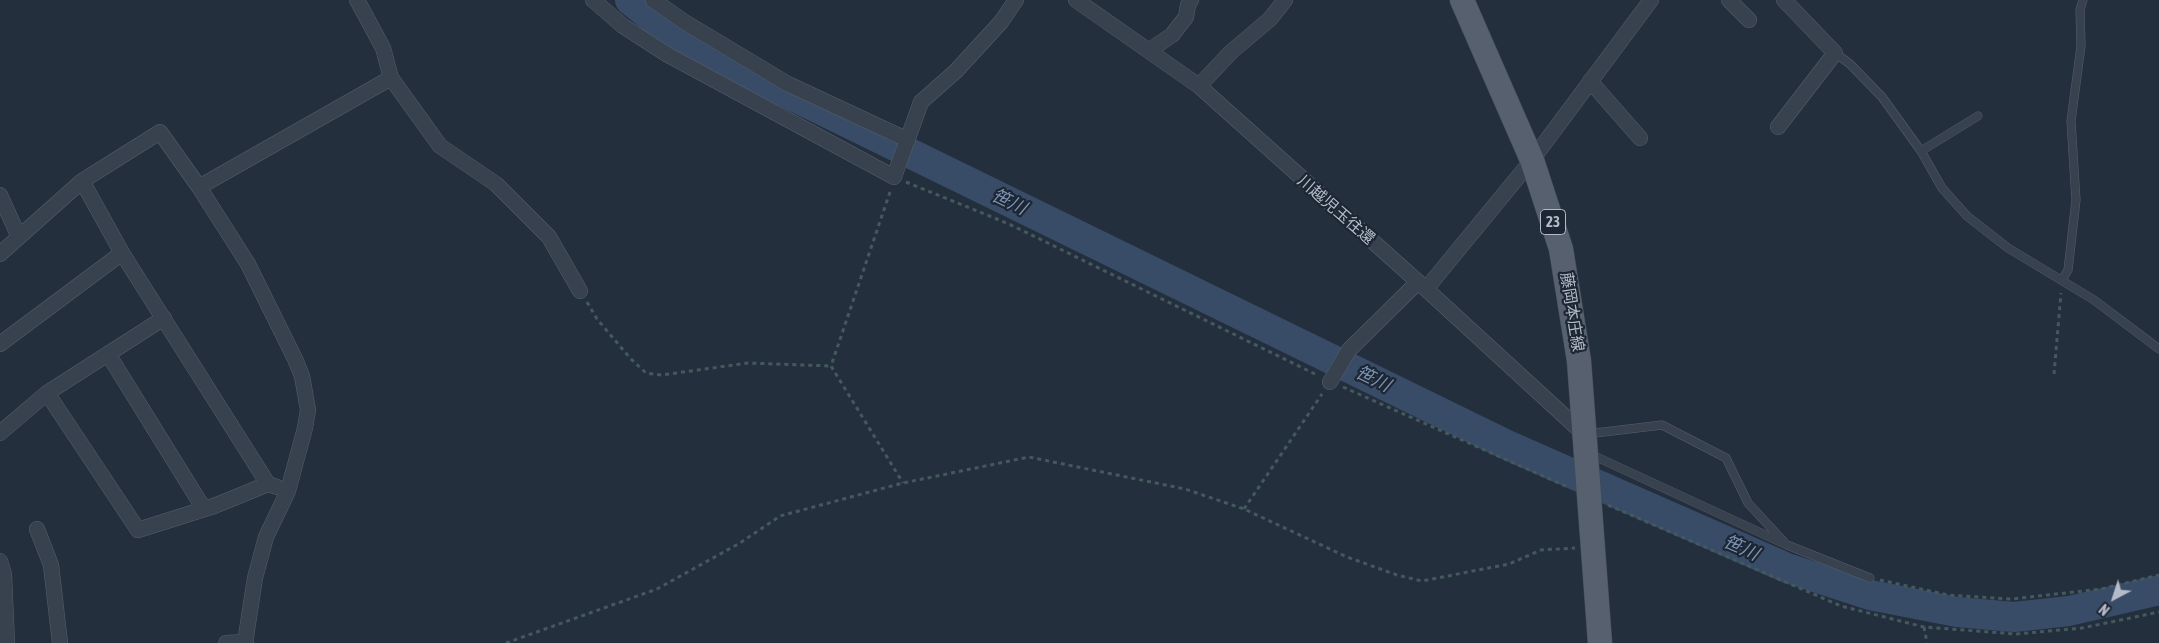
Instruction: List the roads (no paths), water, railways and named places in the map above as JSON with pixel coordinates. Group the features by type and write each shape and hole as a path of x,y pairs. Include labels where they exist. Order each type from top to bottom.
{"main road":[{"name":"藤岡本庄線","path":"1462,0 1532,160 1550,210 1568,284 1579,360 1600,643"}],"street":[{"path":"357,0 381,43 391,78 440,146 496,184 549,238 580,291"},
{"path":"593,0 623,26 668,56 895,174 921,102 956,71 1001,22 1016,0"},
{"path":"653,0 683,21 788,84 908,140"},
{"name":"川越児玉往還","path":"1076,0 1199,86 1422,286 1585,449"},
{"path":"1150,50 1172,35 1186,16 1191,0"},
{"path":"1199,86 1231,52 1270,19 1286,0"},
{"path":"1330,382 1349,350 1422,286 1532,160 1651,0"},
{"path":"1729,0 1749,20"},
{"path":"1778,126 1834,53 1784,0"},
{"path":"199,187 391,78"},
{"path":"1590,81 1640,138"},
{"path":"0,254 82,181 160,132 199,187 248,264 302,376 308,410 306,428 288,491 266,537 254,578 246,642 226,643"},
{"path":"82,181 122,253 268,484 288,491"},
{"path":"0,194 19,237"},
{"path":"0,344 122,253"},
{"path":"0,434 47,393 164,318"},
{"path":"108,354 204,509"},
{"path":"47,393 138,530 204,509 268,484"},
{"path":"37,529 51,565 60,643"},
{"path":"0,561 4,574 7,643"}],"lane":[{"path":"2062,280 2068,270 2076,200 2071,121 2081,46 2080,10 2083,0"},
{"path":"1834,53 1850,64 1882,97 1921,151 1942,188 1967,216 1992,237 2125,321 2159,349"},
{"path":"1921,151 1978,116"},
{"path":"1585,449 1662,426 1726,458 1748,503 1787,546"},
{"path":"1585,449 1787,546 1870,578"}],"waterway":[{"name":"笹川","path":"630,0 661,25 711,56 1507,445 1787,568 1870,595 1957,612 2014,617 2069,611 2159,590"}]}
